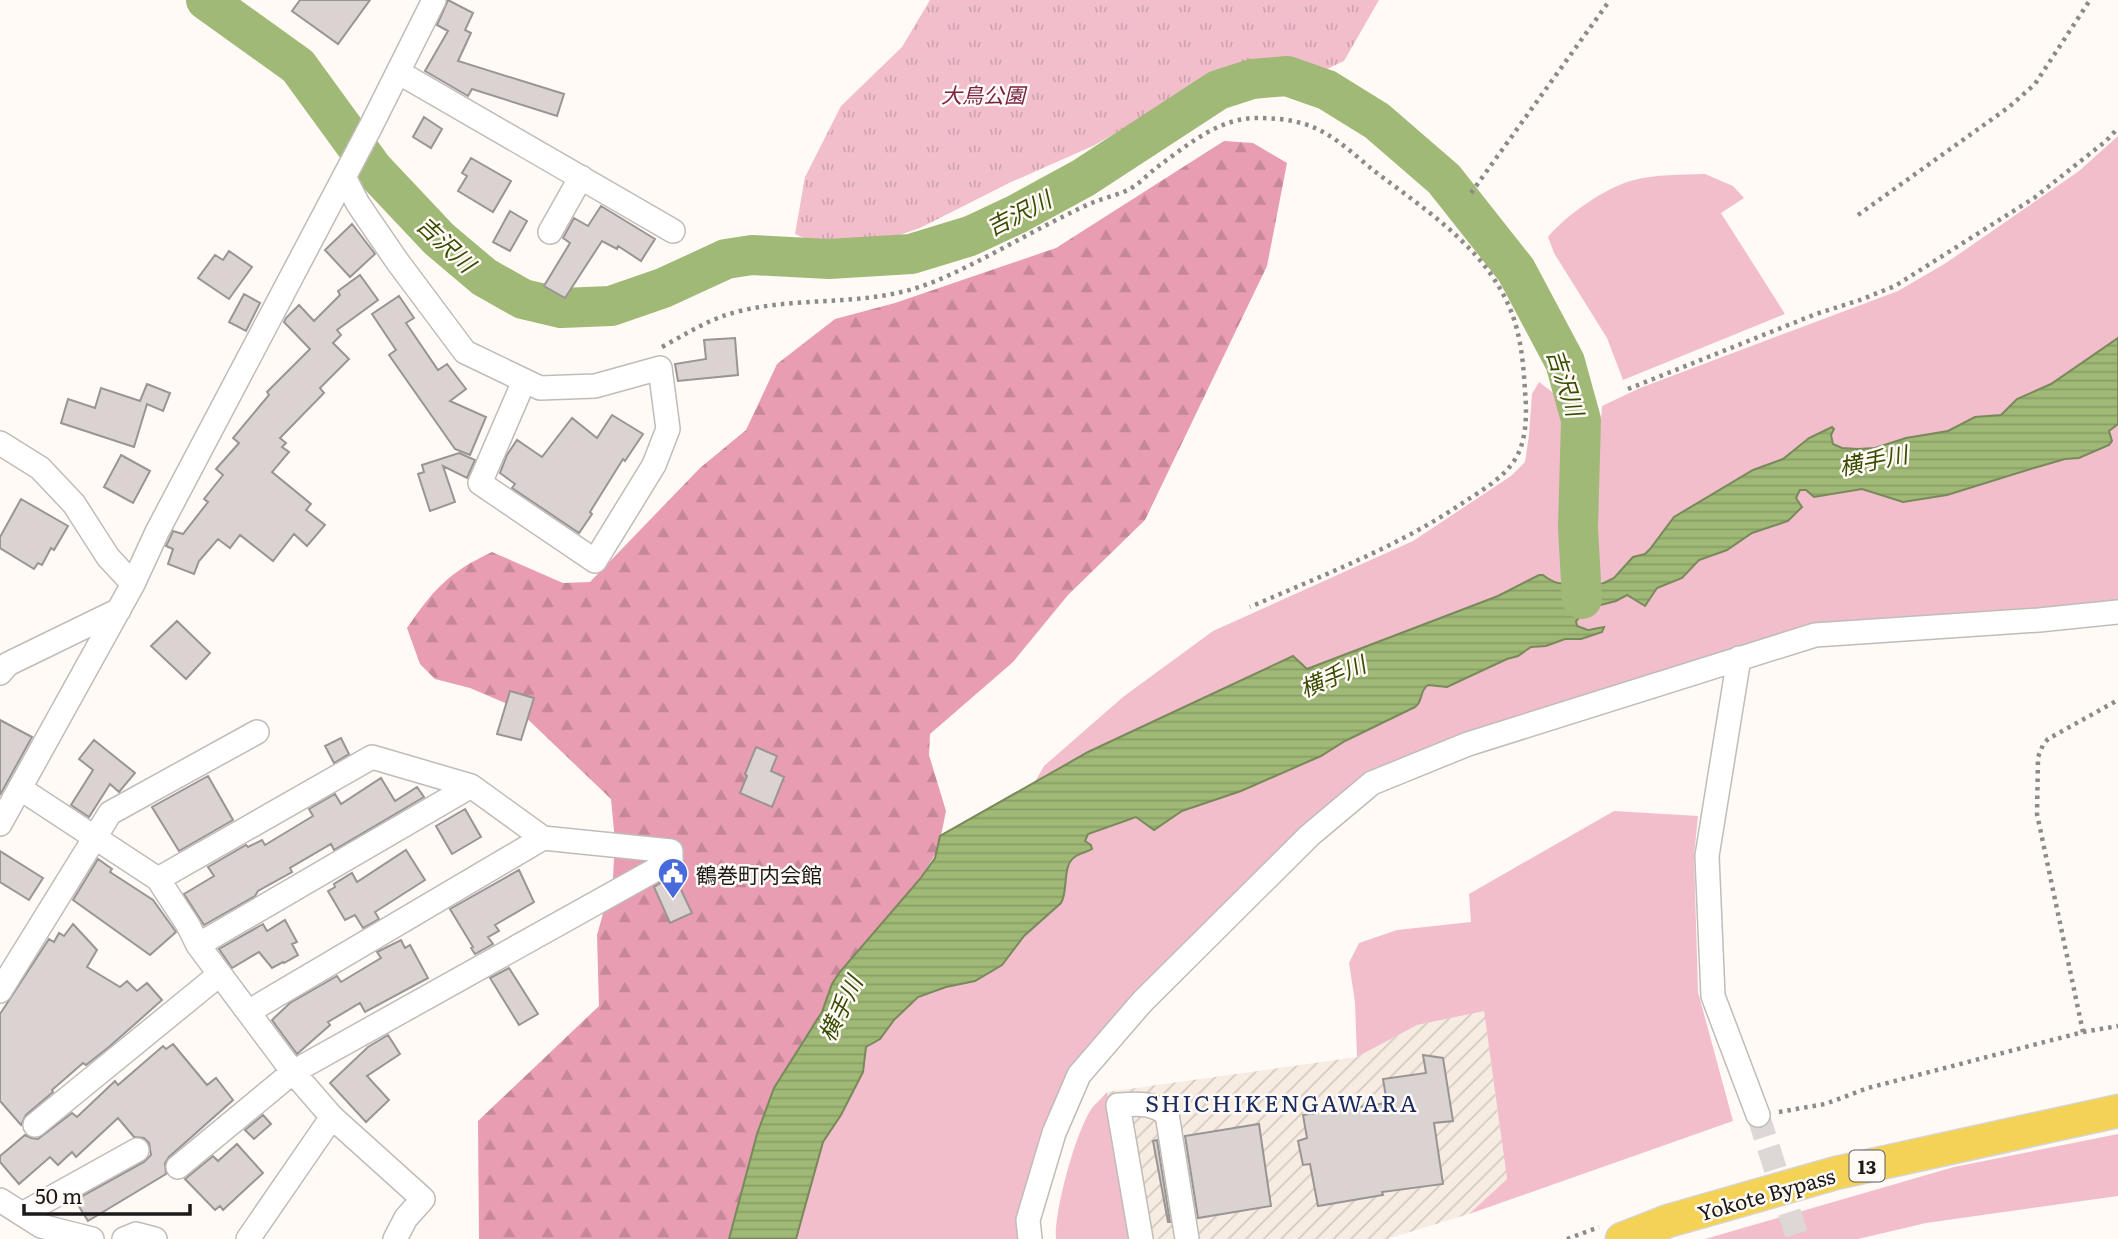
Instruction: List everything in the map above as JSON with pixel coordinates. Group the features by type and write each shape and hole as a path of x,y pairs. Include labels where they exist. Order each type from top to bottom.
{"highway":[{"name":"Yokote Bypass","path":"1622,1239 1668,1221 1836,1173 2118,1111"}],"street":[{"path":"0,824 133,584 157,532 372,126 434,0"},
{"path":"398,72 673,231"},
{"path":"344,177 358,204 389,249 465,352 540,388 595,386 660,368 668,429 654,465 595,561 480,483 524,381"},
{"path":"550,232 581,177"},
{"path":"0,443 40,468 74,504 108,557 133,584"},
{"path":"0,673 8,664 119,610"},
{"path":"1030,1239 1028,1220 1054,1133 1079,1075 1142,1002 1310,835 1372,783 1468,744 1815,635 2118,612"},
{"path":"1739,658 1707,856 1708,884 1713,996 1758,1115"},
{"path":"0,991 110,814 257,733"},
{"path":"158,879 372,757 471,786 543,838 671,851 671,861 293,1072 178,1167"},
{"path":"198,945 471,786"},
{"path":"21,789 158,879 198,945 293,1072 332,1116 424,1199 407,1218 395,1239"},
{"path":"248,1012 543,838"},
{"path":"35,1125 220,974"},
{"path":"1141,1239 1118,1105 1154,1105 1167,1114 1187,1239"},
{"path":"248,1239 332,1116"},
{"path":"22,1214 137,1150"},
{"path":"0,1200 41,1226 92,1239"},
{"path":"124,1239 136,1234 155,1239"}],"path":[{"path":"1471,193 1610,0"},
{"path":"1858,215 2009,107 2035,84 2090,0"},
{"path":"655,351 708,320 741,310 775,304 876,298 906,292 943,278 1088,205 1130,189 1209,131 1229,122 1255,118 1287,121 1315,128 1421,206 1464,242 1489,270 1518,329 1526,405 1525,428 1520,450 1513,462 1486,487 1440,519 1347,565 1250,607"},
{"path":"1628,389 1815,314 1895,286 2034,198 2106,141 2118,128"},
{"path":"2083,1032 2037,814 2038,757 2048,739 2118,700"},
{"path":"1758,1115 1825,1104 1868,1088 2083,1032 2118,1026"}],"shaded area":[{"path":"1484,1010 1507,1179 1469,1214 1387,1239 1133,1239 1107,1092 1357,1057 1417,1025"}],"green space":[{"name":"大鳥公園","path":"930,0 1379,0 1344,61 1325,70 1280,63 1211,77 1095,145 1009,183 920,228 867,246 825,247 795,234 805,177 841,106 902,47"},
{"path":"2118,136 2118,338 2051,384 2017,399 2001,415 1975,417 1948,431 1858,450 1833,444 1831,427 1809,438 1783,459 1753,470 1656,541 1645,554 1633,557 1614,578 1604,583 1594,576 1587,558 1584,522 1588,482 1599,447 1602,406 1640,388 1898,291 1946,263 2079,171"},
{"path":"1224,141 1253,143 1287,163 1267,266 1145,520 1068,595 1013,662 930,734 929,755 946,811 938,850 920,879 839,973 822,1012 774,1088 757,1134 729,1239 479,1239 478,1121 599,1006 597,935 613,878 615,841 611,799 515,707 470,688 435,679 420,664 407,628 444,583 464,567 492,552 563,583 590,582 700,468 746,430 777,364 835,319 895,303 1056,248"},
{"path":"1705,174 1733,186 1744,198 1721,213 1785,314 1623,380 1607,338 1554,253 1548,237 1587,203 1623,184 1651,177"},
{"path":"1539,382 1556,395 1566,420 1572,463 1563,494 1572,523 1571,556 1576,565 1570,583 1552,582 1539,575 1498,596 1307,669 1293,656 1088,752 1035,782 1044,766 1123,697 1213,631 1413,541 1511,476 1525,462 1532,394"},
{"path":"2118,424 2118,612 1815,635 1372,783 1080,1075 1030,1239 796,1239 823,1142 841,1115 864,1067 866,1048 880,1039 894,1020 918,997 975,981 1001,965 1024,936 1061,903 1067,870 1074,857 1087,852 1085,841 1088,834 1136,817 1154,829 1182,811 1241,791 1321,756 1345,741 1415,707 1428,685 1447,687 1518,656 1531,647 1546,646 1565,639 1581,639 1596,633 1594,628 1582,629 1575,624 1585,613 1627,595 1645,606 1657,588 1682,578 1699,560 1727,550 1752,533 1788,521 1801,504 1796,498 1800,491 1806,490 1814,497 1862,489 1903,502 1947,495 2065,459 2079,458 2109,445 2112,441 2108,431"},
{"path":"1614,811 1698,816 1694,856 1698,992 1733,1121 1469,1214 1507,1179 1484,1011 1417,1025 1357,1057 1355,1002 1349,963 1359,943 1397,930 1471,922 1469,894"},
{"path":"1107,1092 1133,1239 1056,1239 1062,1191 1079,1134 1092,1108"},
{"path":"2118,1134 2118,1196 1926,1223 1858,1239 1705,1239 1954,1167"}],"water":[{"name":"横手川","path":"2118,338 2118,424 2109,431 2112,441 2109,445 2079,458 2065,459 1947,495 1903,502 1862,489 1814,497 1806,490 1800,490 1796,498 1802,507 1788,521 1752,533 1727,550 1699,560 1682,578 1657,588 1645,606 1627,595 1616,601 1589,608 1576,621 1577,626 1588,630 1604,627 1602,632 1581,639 1565,639 1546,646 1531,647 1518,656 1447,687 1428,685 1415,707 1345,741 1321,756 1241,791 1182,811 1154,830 1136,817 1088,834 1085,841 1092,849 1078,855 1068,865 1061,903 1024,936 1002,965 975,981 918,997 894,1020 880,1039 866,1047 863,1072 841,1115 823,1142 796,1239 729,1239 757,1134 774,1088 822,1012 839,973 920,879 935,858 940,836 1088,752 1293,656 1307,669 1498,596 1539,575 1559,583 1570,583 1574,576 1583,577 1588,584 1604,583 1614,578 1633,557 1645,554 1674,517 1753,470 1783,459 1809,438 1832,427 1833,444 1842,448 1875,448 1906,438 1948,431 1975,417 2001,415 2017,399 2051,384"}],"building":[{"path":"300,0 370,0 338,44 292,11"},
{"path":"448,0 473,13 465,30 471,33 458,61 564,94 557,116 472,89 468,96 425,71 448,31 437,25"},
{"path":"424,117 442,129 431,148 413,137"},
{"path":"471,158 511,181 493,212 458,191 467,176 462,173"},
{"path":"601,206 655,239 641,261 618,246 617,249 602,241 565,298 544,286 570,243 563,238 574,218 588,226"},
{"path":"510,211 527,221 510,251 493,242"},
{"path":"352,224 375,254 350,277 325,250"},
{"path":"229,251 252,267 229,299 198,278 215,255 223,260"},
{"path":"360,275 378,300 337,330 341,335 333,343 349,359 320,388 324,393 280,438 286,443 282,447 289,452 272,472 311,504 306,510 325,525 307,546 294,534 273,561 240,535 230,548 218,539 199,561 194,574 168,564 173,549 166,546 173,531 183,534 208,502 204,499 223,475 216,469 239,443 233,438 269,395 267,392 310,349 284,322 286,318 299,305 314,321 340,295 338,291"},
{"path":"244,294 260,303 246,331 229,322"},
{"path":"399,296 414,318 406,323 438,370 447,364 466,389 450,401 486,417 470,455 455,449 389,355 396,350 372,314"},
{"path":"735,338 738,375 678,381 675,364 706,359 704,340"},
{"path":"147,384 170,393 163,411 147,404 134,447 61,423 68,399 95,408 101,388 140,401"},
{"path":"612,415 643,434 625,461 623,459 579,533 512,488 515,484 500,473 517,440 542,457 572,418 597,438"},
{"path":"459,453 475,460 467,478 443,466 455,502 430,511 418,474 424,472 422,465"},
{"path":"121,455 150,471 133,503 104,487"},
{"path":"21,499 68,526 54,550 51,548 42,565 38,563 34,569 0,548 0,537"},
{"path":"177,621 210,653 186,679 151,646"},
{"path":"510,691 534,698 521,740 497,734"},
{"path":"0,720 32,737 0,795"},
{"path":"341,738 349,754 334,763 325,746"},
{"path":"94,740 135,773 119,792 110,784 89,817 71,805 93,770 79,759"},
{"path":"756,747 777,756 771,771 784,777 772,807 740,793"},
{"path":"208,776 233,820 179,851 152,807"},
{"path":"381,778 395,801 417,787 424,797 334,850 331,844 290,868 292,872 258,891 255,896 204,925 184,894 214,876 208,867 246,845 248,847 262,840 265,845 313,816 309,809 335,794 341,804"},
{"path":"465,809 481,837 452,854 436,826"},
{"path":"406,850 425,880 375,912 379,919 363,928 355,915 345,920 328,891 335,887 334,884 352,873 357,882"},
{"path":"0,851 43,878 29,900 0,882"},
{"path":"98,859 112,869 110,872 153,900 176,932 150,955 73,900"},
{"path":"519,870 534,902 495,925 499,931 488,937 493,944 475,954 450,909"},
{"name":"鶴巻町内会館","path":"674,875 692,913 670,923 654,887"},
{"path":"285,920 297,942 292,944 298,955 284,963 272,968 259,952 232,968 219,949 263,924 267,931"},
{"path":"73,924 97,950 87,967 120,987 127,981 137,991 147,983 162,1000 109,1047 86,1065 83,1063 52,1090 53,1092 26,1115 21,1125 0,1101 0,1014 49,939 54,942 59,933 64,936"},
{"path":"401,940 405,948 410,945 428,978 365,1012 360,1003 328,1022 330,1025 297,1054 272,1020 290,1003 337,976 341,982 381,958 377,952"},
{"path":"509,968 538,1014 519,1025 490,978"},
{"path":"388,1035 400,1054 367,1076 389,1100 366,1122 330,1083 368,1047"},
{"path":"173,1044 207,1085 216,1078 233,1100 169,1157 165,1163 166,1174 88,1221 75,1200 144,1162 151,1155 149,1143 144,1138 134,1137 118,1118 76,1157 72,1152 58,1165 50,1157 19,1184 0,1162 0,1156 25,1135 38,1139 72,1113 77,1117 115,1081 118,1085 163,1046 166,1049"},
{"path":"1423,1055 1443,1058 1453,1121 1434,1123 1443,1184 1382,1192 1383,1195 1318,1206 1310,1164 1303,1165 1298,1141 1307,1138 1303,1115 1387,1103 1383,1079 1426,1073"},
{"path":"263,1115 271,1124 254,1139 245,1130"},
{"path":"1259,1124 1271,1206 1198,1218 1185,1136"},
{"path":"1157,1140 1170,1222 1153,1141"},
{"path":"237,1144 263,1173 223,1210 220,1206 215,1210 185,1179 213,1156 218,1161"}],"waterway":[{"name":"吉沢川","path":"206,0 298,66 373,169 439,239 484,277 523,299 561,308 611,306 663,288 726,259 752,255 829,259 911,254 970,236 1017,214 1083,178 1218,90 1252,79 1287,76 1327,90 1377,121 1444,179 1516,270 1565,362 1581,420 1578,528 1582,599"}],"tunnel":[{"path":"1758,1115 1798,1239"}],"place":[{"name":"鶴巻町内会館","path":"673,900"}],"district":[{"name":"SHICHIKENGAWARA","path":"1282,1102"}]}
